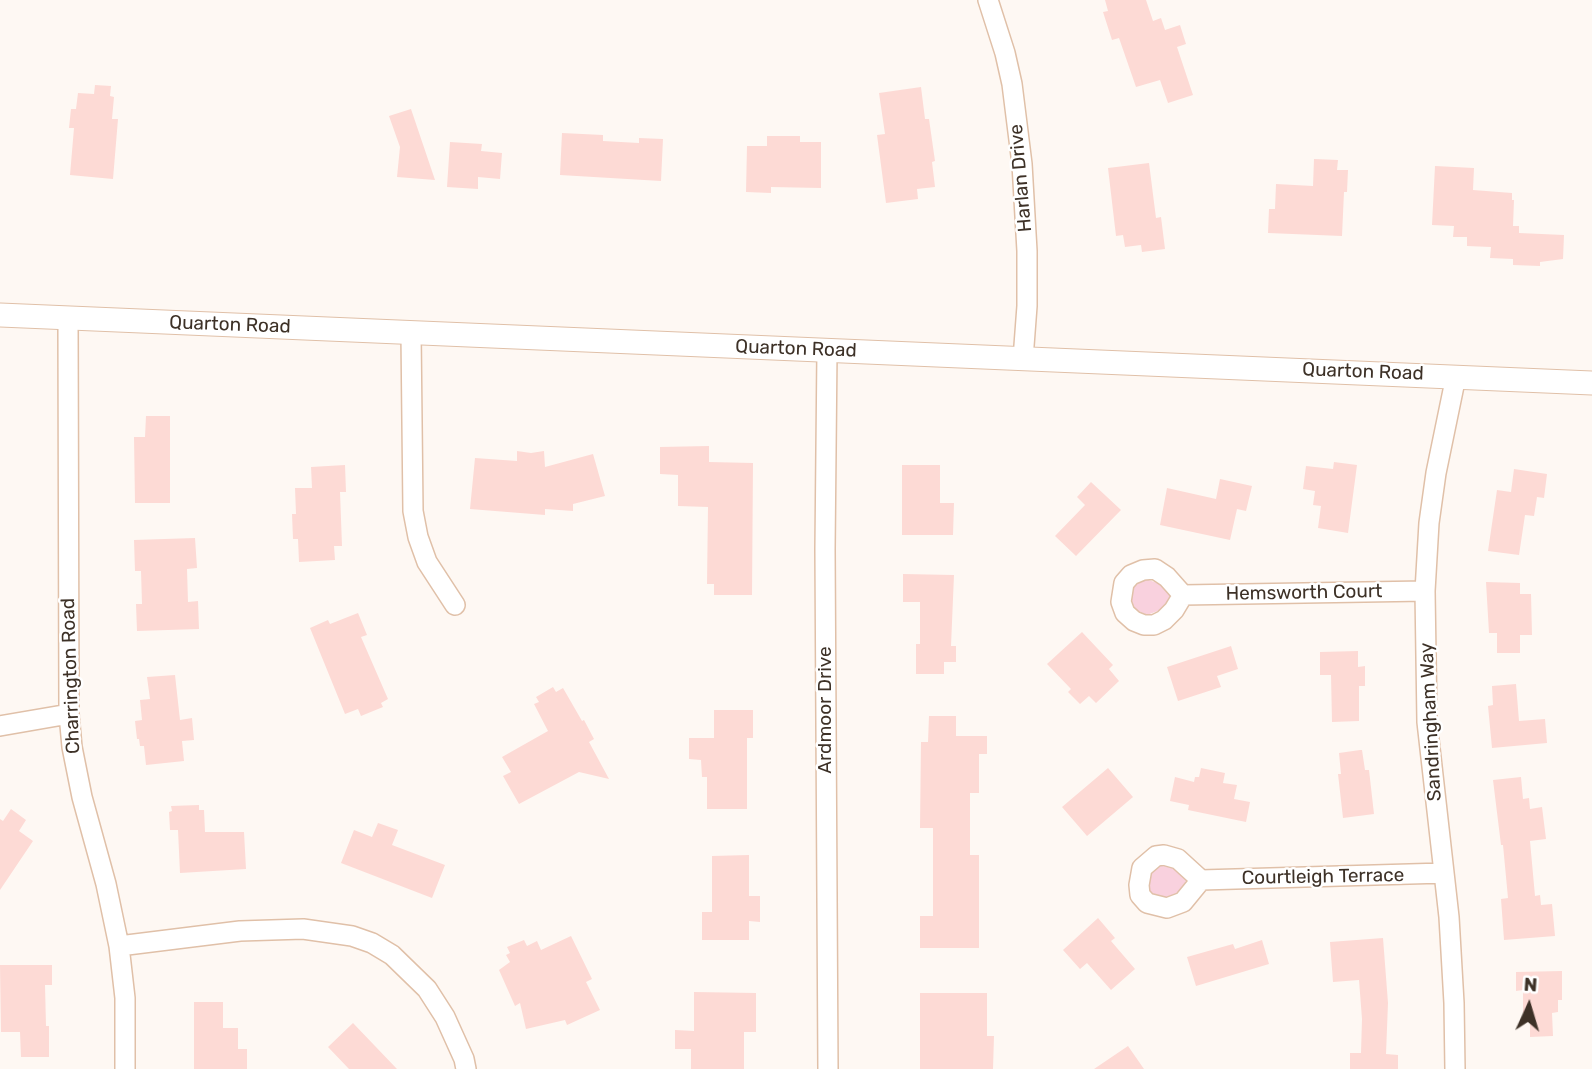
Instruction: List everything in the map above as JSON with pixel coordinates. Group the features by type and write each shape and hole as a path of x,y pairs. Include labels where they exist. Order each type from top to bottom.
{"street":[{"name":"Harlan Drive","path":"988,0 1012,84 1022,164 1027,251 1023,359"},
{"name":"Quarton Road","path":"0,315 1592,383"},
{"name":"Charrington Road","path":"68,318 69,713 72,747 86,815 106,884 119,946 124,998 125,1069"},
{"path":"411,333 413,510 426,562 455,605"},
{"name":"Ardmoor Drive","path":"827,351 825,590 828,1069"},
{"name":"Sandringham Way","path":"1455,1069 1454,1003 1444,873 1427,722 1425,591 1434,486 1456,376"},
{"name":"Hemsworth Court","path":"1183,595 1425,591"},
{"path":"0,726 69,713"},
{"name":"Courtleigh Terrace","path":"1201,880 1444,873"},
{"path":"119,946 240,931 303,929 352,936 372,943 393,955 427,989 445,1017 466,1069"}],"shaded area":[{"path":"1146,579 1160,584 1171,597 1160,610 1147,615 1135,609 1130,598 1134,586"},
{"path":"1163,864 1174,867 1186,880 1185,885 1171,898 1157,898 1148,891 1146,881 1152,868"}],"building":[{"path":"1105,0 1146,0 1153,21 1161,18 1165,30 1180,25 1186,44 1177,47 1193,95 1168,103 1160,80 1136,87 1119,38 1112,40 1103,12 1108,11"},
{"path":"95,85 111,86 110,96 114,97 112,119 118,119 113,179 70,175 74,128 69,128 71,109 76,109 78,93 94,94"},
{"path":"921,87 935,161 932,162 935,187 917,189 918,199 886,203 877,135 885,134 879,93"},
{"path":"411,109 435,180 397,177 400,147 389,116"},
{"path":"562,133 603,135 603,141 639,143 639,138 663,139 661,181 560,175"},
{"path":"767,136 800,136 800,142 821,142 821,188 771,187 771,193 746,192 747,146 767,146"},
{"path":"450,142 482,144 481,151 502,153 500,179 478,177 478,189 447,187"},
{"path":"1314,159 1338,160 1337,170 1348,170 1342,236 1268,233 1269,209 1275,209 1276,184 1313,186"},
{"path":"1149,163 1156,218 1161,217 1165,249 1142,252 1141,245 1125,247 1123,235 1116,236 1108,168"},
{"path":"1435,166 1474,168 1473,190 1512,193 1513,226 1519,226 1519,233 1564,235 1563,259 1540,262 1540,266 1513,265 1513,259 1490,258 1491,247 1467,246 1467,237 1453,237 1454,226 1432,225"},
{"path":"146,416 170,416 170,503 135,503 134,437 145,437"},
{"path":"709,446 709,462 753,463 752,595 714,595 714,584 707,584 708,507 678,506 678,475 660,474 660,447"},
{"path":"517,451 544,451 545,467 593,454 605,496 573,504 573,511 545,509 545,515 470,509 475,458 517,461"},
{"path":"1334,462 1357,465 1348,533 1318,528 1321,506 1313,505 1315,491 1303,489 1306,466 1333,469"},
{"path":"345,465 346,492 340,492 342,546 334,546 335,560 299,562 298,539 293,539 295,488 312,488 311,467"},
{"path":"902,465 940,465 940,503 954,503 953,535 902,535"},
{"path":"1514,469 1547,474 1544,498 1537,497 1534,516 1525,515 1519,555 1488,551 1497,490 1511,492"},
{"path":"1220,479 1252,486 1246,511 1237,509 1230,540 1160,525 1167,488 1216,499"},
{"path":"1091,482 1121,510 1076,556 1055,536 1085,505 1077,497"},
{"path":"195,538 197,568 187,569 188,602 198,601 199,629 137,631 136,604 142,604 141,571 135,571 134,540"},
{"path":"903,574 954,575 951,646 956,646 956,662 944,662 944,674 916,674 916,644 920,644 920,602 903,602"},
{"path":"1486,582 1520,583 1520,594 1531,594 1532,635 1520,635 1520,653 1497,653 1497,633 1489,633"},
{"path":"358,613 367,635 361,637 388,699 381,703 383,707 361,716 358,709 345,714 310,628 328,620 330,624"},
{"path":"1082,632 1113,665 1109,669 1119,681 1096,703 1089,696 1080,704 1068,692 1071,689 1047,664"},
{"path":"1231,646 1238,669 1217,676 1221,687 1178,701 1167,667"},
{"path":"1358,651 1358,667 1365,666 1365,686 1359,686 1359,721 1332,722 1331,675 1320,675 1320,652"},
{"path":"175,675 180,720 192,718 194,740 182,741 184,761 146,765 144,746 140,746 137,739 135,721 142,720 140,700 150,699 147,677"},
{"path":"1516,684 1519,721 1545,719 1547,743 1492,748 1488,706 1493,705 1492,686"},
{"path":"553,687 556,692 563,688 582,721 584,720 594,739 589,742 609,779 579,772 519,804 503,776 511,772 502,757 548,731 534,704 539,702 536,697"},
{"path":"714,710 753,710 753,738 747,738 747,809 707,809 707,777 702,777 701,760 689,759 689,738 714,738"},
{"path":"929,716 956,716 956,736 987,736 987,754 979,754 979,793 970,793 970,855 979,855 979,948 920,948 920,916 933,916 933,828 920,828 921,742 928,742"},
{"path":"1362,750 1365,770 1369,770 1374,814 1343,818 1338,774 1341,774 1339,753"},
{"path":"1108,768 1133,797 1087,836 1062,807"},
{"path":"1201,768 1225,773 1223,783 1237,785 1234,799 1250,802 1246,822 1188,810 1189,805 1170,801 1175,777 1194,782 1195,777 1199,777"},
{"path":"1521,777 1523,799 1529,798 1530,809 1542,807 1546,839 1530,841 1535,896 1540,895 1541,905 1552,904 1555,936 1504,940 1501,899 1508,898 1493,780"},
{"path":"199,805 199,810 204,810 205,832 244,832 246,869 180,873 178,830 170,830 169,812 172,811 171,806"},
{"path":"11,809 26,820 19,831 33,841 0,890 0,819 3,821"},
{"path":"378,823 398,830 392,845 445,865 432,898 341,863 354,830 372,837"},
{"path":"749,855 749,896 760,896 760,922 749,921 749,940 702,940 702,912 712,912 712,856"},
{"path":"1098,918 1115,938 1111,941 1135,969 1111,990 1087,963 1080,969 1063,950"},
{"path":"571,936 592,979 586,982 600,1010 567,1025 565,1020 526,1029 520,1003 515,1006 499,970 510,962 506,955 510,953 507,947 524,940 527,946 537,941 541,950"},
{"path":"1383,938 1388,1003 1386,1054 1398,1055 1398,1069 1350,1069 1350,1053 1361,1053 1359,980 1333,982 1330,942"},
{"path":"1262,940 1269,964 1196,986 1187,957 1233,944 1235,949"},
{"path":"0,965 52,965 52,985 45,985 49,1057 21,1057 20,1032 1,1032"},
{"path":"1562,971 1562,1000 1558,1000 1558,1012 1552,1013 1553,1036 1530,1037 1530,1013 1523,1013 1523,990 1516,991 1516,972"},
{"path":"694,992 756,993 756,1032 744,1032 744,1069 691,1069 691,1049 675,1049 675,1030 694,1031"},
{"path":"920,993 987,993 987,1036 994,1036 993,1069 920,1069"},
{"path":"194,1002 223,1002 223,1028 238,1028 238,1049 247,1049 247,1069 194,1069"},
{"path":"353,1023 397,1069 349,1069 328,1047"},
{"path":"1128,1046 1144,1069 1094,1069"}]}
